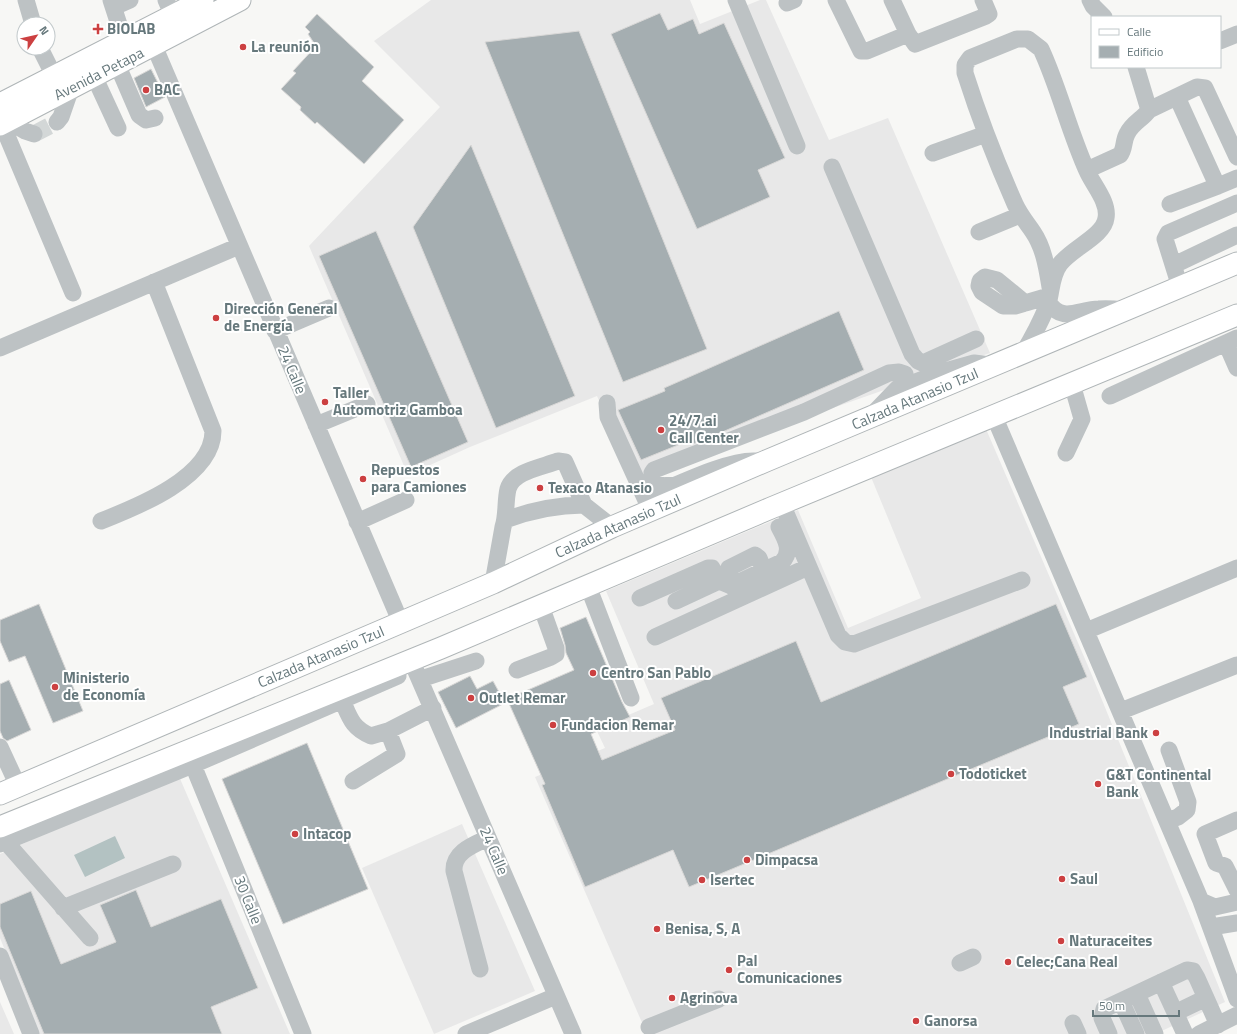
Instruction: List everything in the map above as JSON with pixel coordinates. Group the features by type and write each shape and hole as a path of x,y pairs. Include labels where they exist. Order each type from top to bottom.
{"main road":[{"name":"Avenida Petapa","path":"2,118 71,88 117,64 150,37 169,8 203,0"},
{"name":"Avenida Petapa","path":"2,118 54,76 124,40 150,37 240,0"},
{"name":"Calzada Atanasio Tzul","path":"5,791 493,583 612,527 648,505 766,461 1237,263"},
{"path":"2,838 441,648 776,506 994,416 1072,384 1234,330"}],"street":[{"path":"26,0 31,16"},
{"path":"124,40 112,3 130,0"},
{"path":"736,0 797,146"},
{"path":"836,0 861,51 867,51 908,34"},
{"path":"892,0 908,34 915,44 986,16 988,14 983,0"},
{"path":"1090,0 1093,6 1103,16"},
{"path":"1221,41 1237,34"},
{"name":"24 Calle","path":"150,37 400,623"},
{"path":"1023,353 1034,335 1049,295 1060,265 1073,250 1099,232 1104,225 1107,216 1106,207 1087,170 1041,49 1028,39 1017,39 974,56 965,65 965,73 986,134 1020,215 1034,233 1039,244 1046,264 1049,295 1053,309 1064,314 1098,309 1126,310"},
{"path":"44,56 54,76"},
{"path":"117,64 139,115 146,120 155,118"},
{"path":"1136,68 1149,110"},
{"path":"94,76 118,128"},
{"path":"1087,170 1120,155 1123,151 1127,133 1149,110 1197,87 1205,88 1237,157"},
{"path":"57,122 61,117 71,88"},
{"path":"1177,97 1218,186"},
{"path":"2,118 25,131 34,134"},
{"path":"2,118 73,293"},
{"path":"933,153 986,134"},
{"path":"832,167 917,358 942,372"},
{"path":"1170,204 1237,178"},
{"path":"1180,287 1165,239 1168,233 1237,203"},
{"path":"979,232 1020,215"},
{"path":"1174,265 1237,235"},
{"path":"1039,244 1050,250 1062,253 1073,250"},
{"path":"0,348 239,246"},
{"path":"101,521 143,504 166,490 201,464 213,442 213,431 154,282"},
{"path":"1025,303 1049,295"},
{"path":"275,331 329,308"},
{"path":"1110,396 1234,330 1237,368"},
{"path":"869,418 901,382 910,365 917,358 976,339"},
{"path":"901,382 974,363 994,365"},
{"path":"681,484 662,486 656,482 652,473 654,470 804,412 889,373 899,372 901,382"},
{"path":"1066,453 1082,419 1072,384"},
{"path":"607,403 608,417 648,505 681,484 724,466 746,460 766,461"},
{"path":"316,425 367,404"},
{"path":"994,416 1168,821 1212,927 1237,999"},
{"path":"493,583 502,527 505,520 508,489 515,477 558,461 565,462 584,505 612,527"},
{"path":"357,522 406,500"},
{"path":"505,520 527,512 561,505 584,505"},
{"path":"776,506 808,567 838,635 845,642 854,644 1022,580"},
{"path":"725,584 729,568 755,555 760,558 764,571 782,562 787,555 788,544 776,506"},
{"path":"655,636 808,567"},
{"path":"640,598 708,568 712,568 725,584"},
{"path":"1086,631 1237,568"},
{"path":"676,601 725,584"},
{"path":"588,586 631,698"},
{"path":"518,670 556,654 556,648 541,606"},
{"path":"418,674 441,648"},
{"path":"90,938 2,838 193,765 342,700 418,674 476,661"},
{"path":"1121,711 1237,665"},
{"name":"24 Calle","path":"418,674 573,1034"},
{"path":"342,700 352,723 359,731 370,736 388,731 433,708"},
{"path":"353,781 397,754 388,731"},
{"path":"0,747 5,791"},
{"path":"1168,821 1178,817 1187,810 1188,802 1169,750"},
{"name":"30 Calle","path":"193,765 303,1034"},
{"path":"1237,820 1205,834 1216,863 1231,863 1237,890"},
{"path":"480,970 454,863 458,856 471,846 488,838"},
{"path":"63,908 173,864"},
{"path":"1201,901 1215,907 1237,902"},
{"path":"1212,927 1237,923"},
{"path":"0,956 31,1034"},
{"path":"1109,1034 1102,1018 1102,1012 1104,1009 1187,970 1193,971 1218,1025"},
{"path":"1161,982 1185,1034"},
{"path":"0,987 19,1034"},
{"path":"1136,994 1155,1034"},
{"path":"466,1034 556,996"},
{"path":"1175,1013 1206,998"},
{"path":"649,1027 719,999"},
{"path":"1121,1001 1136,1034"},
{"path":"1199,1034 1237,1015"}],"shaded area":[{"path":"431,0 690,0 700,24 760,0 766,0 829,140 888,118 990,353 690,458 635,482 597,396 470,447 408,475 309,246 440,107 374,41"},
{"path":"986,429 1091,673 1225,1002 1155,1034 647,1034 535,777 605,748 596,729 654,704 606,591 798,510 848,628 921,598 871,477"},
{"path":"178,774 290,1034 39,1034 0,938 0,854"},
{"path":"462,824 535,991 434,1034 362,868"},
{"path":"115,836 125,858 85,877 74,855"},
{"path":"0,1002 14,1034 0,1034"}],"building":[{"path":"660,13 668,30 693,19 699,34 724,23 785,158 758,170 770,197 697,229 611,34"},
{"path":"317,14 374,67 362,81 404,120 364,164 317,122 315,124 300,110 301,107 281,89 296,73 293,71 316,46 308,34 310,32 305,27"},
{"path":"579,31 707,349 623,382 485,42"},
{"name":"BAC","path":"151,69 165,97 146,107 134,78"},
{"path":"471,145 575,396 496,428 413,227"},
{"path":"376,231 468,442 411,467 319,256"},
{"path":"839,311 864,370 711,437 690,445 688,441 641,460 618,410 665,391 664,388"},
{"name":"Ministerio de Economía","path":"39,604 83,711 53,723 25,656 9,662 0,641 0,620"},
{"path":"1056,604 1087,677 1063,687 1079,724 689,887 673,850 585,887 542,785 545,784 507,699 574,670 566,653 560,628 586,617 622,702 630,717 591,734 602,760 675,730 661,698 796,641 821,702"},
{"name":"Outlet Remar","path":"470,676 477,689 493,681 505,703 456,728 438,692"},
{"path":"9,680 31,730 7,741 3,738 0,731 0,684"},
{"name":"Intacop","path":"307,743 368,889 283,924 222,779"},
{"path":"136,890 151,927 221,899 258,988 211,1007 222,1034 44,1034 0,927 0,904 31,891 61,964 116,942 100,905"}],"tunnel":[{"path":"34,134 57,122"}],"place":[{"name":"BIOLAB","path":"98,29"},
{"name":"La reunión","path":"243,47"},
{"name":"BAC","path":"146,90"},
{"name":"Dirección General de Energía","path":"216,318"},
{"name":"Taller Automotriz Gamboa","path":"325,402"},
{"name":"24/7.ai Call Center","path":"661,430"},
{"name":"Repuestos para Camiones","path":"363,479"},
{"name":"Texaco Atanasio","path":"540,488"},
{"name":"Centro San Pablo","path":"593,673"},
{"name":"Ministerio de Economía","path":"55,687"},
{"name":"Outlet Remar","path":"471,698"},
{"name":"Fundacion Remar","path":"553,725"},
{"name":"Industrial Bank","path":"1156,733"},
{"name":"Todoticket","path":"951,774"},
{"name":"G&T Continental Bank","path":"1098,784"},
{"name":"Intacop","path":"295,834"},
{"name":"Dimpacsa","path":"747,860"},
{"name":"Saul","path":"1062,879"},
{"name":"Isertec","path":"702,880"},
{"name":"Benisa, S, A","path":"657,929"},
{"name":"Naturaceites","path":"1061,941"},
{"name":"Celec;Cana Real","path":"1008,962"},
{"name":"Pal Comunicaciones","path":"729,970"},
{"name":"Agrinova","path":"672,998"},
{"name":"Ganorsa","path":"916,1021"}]}
